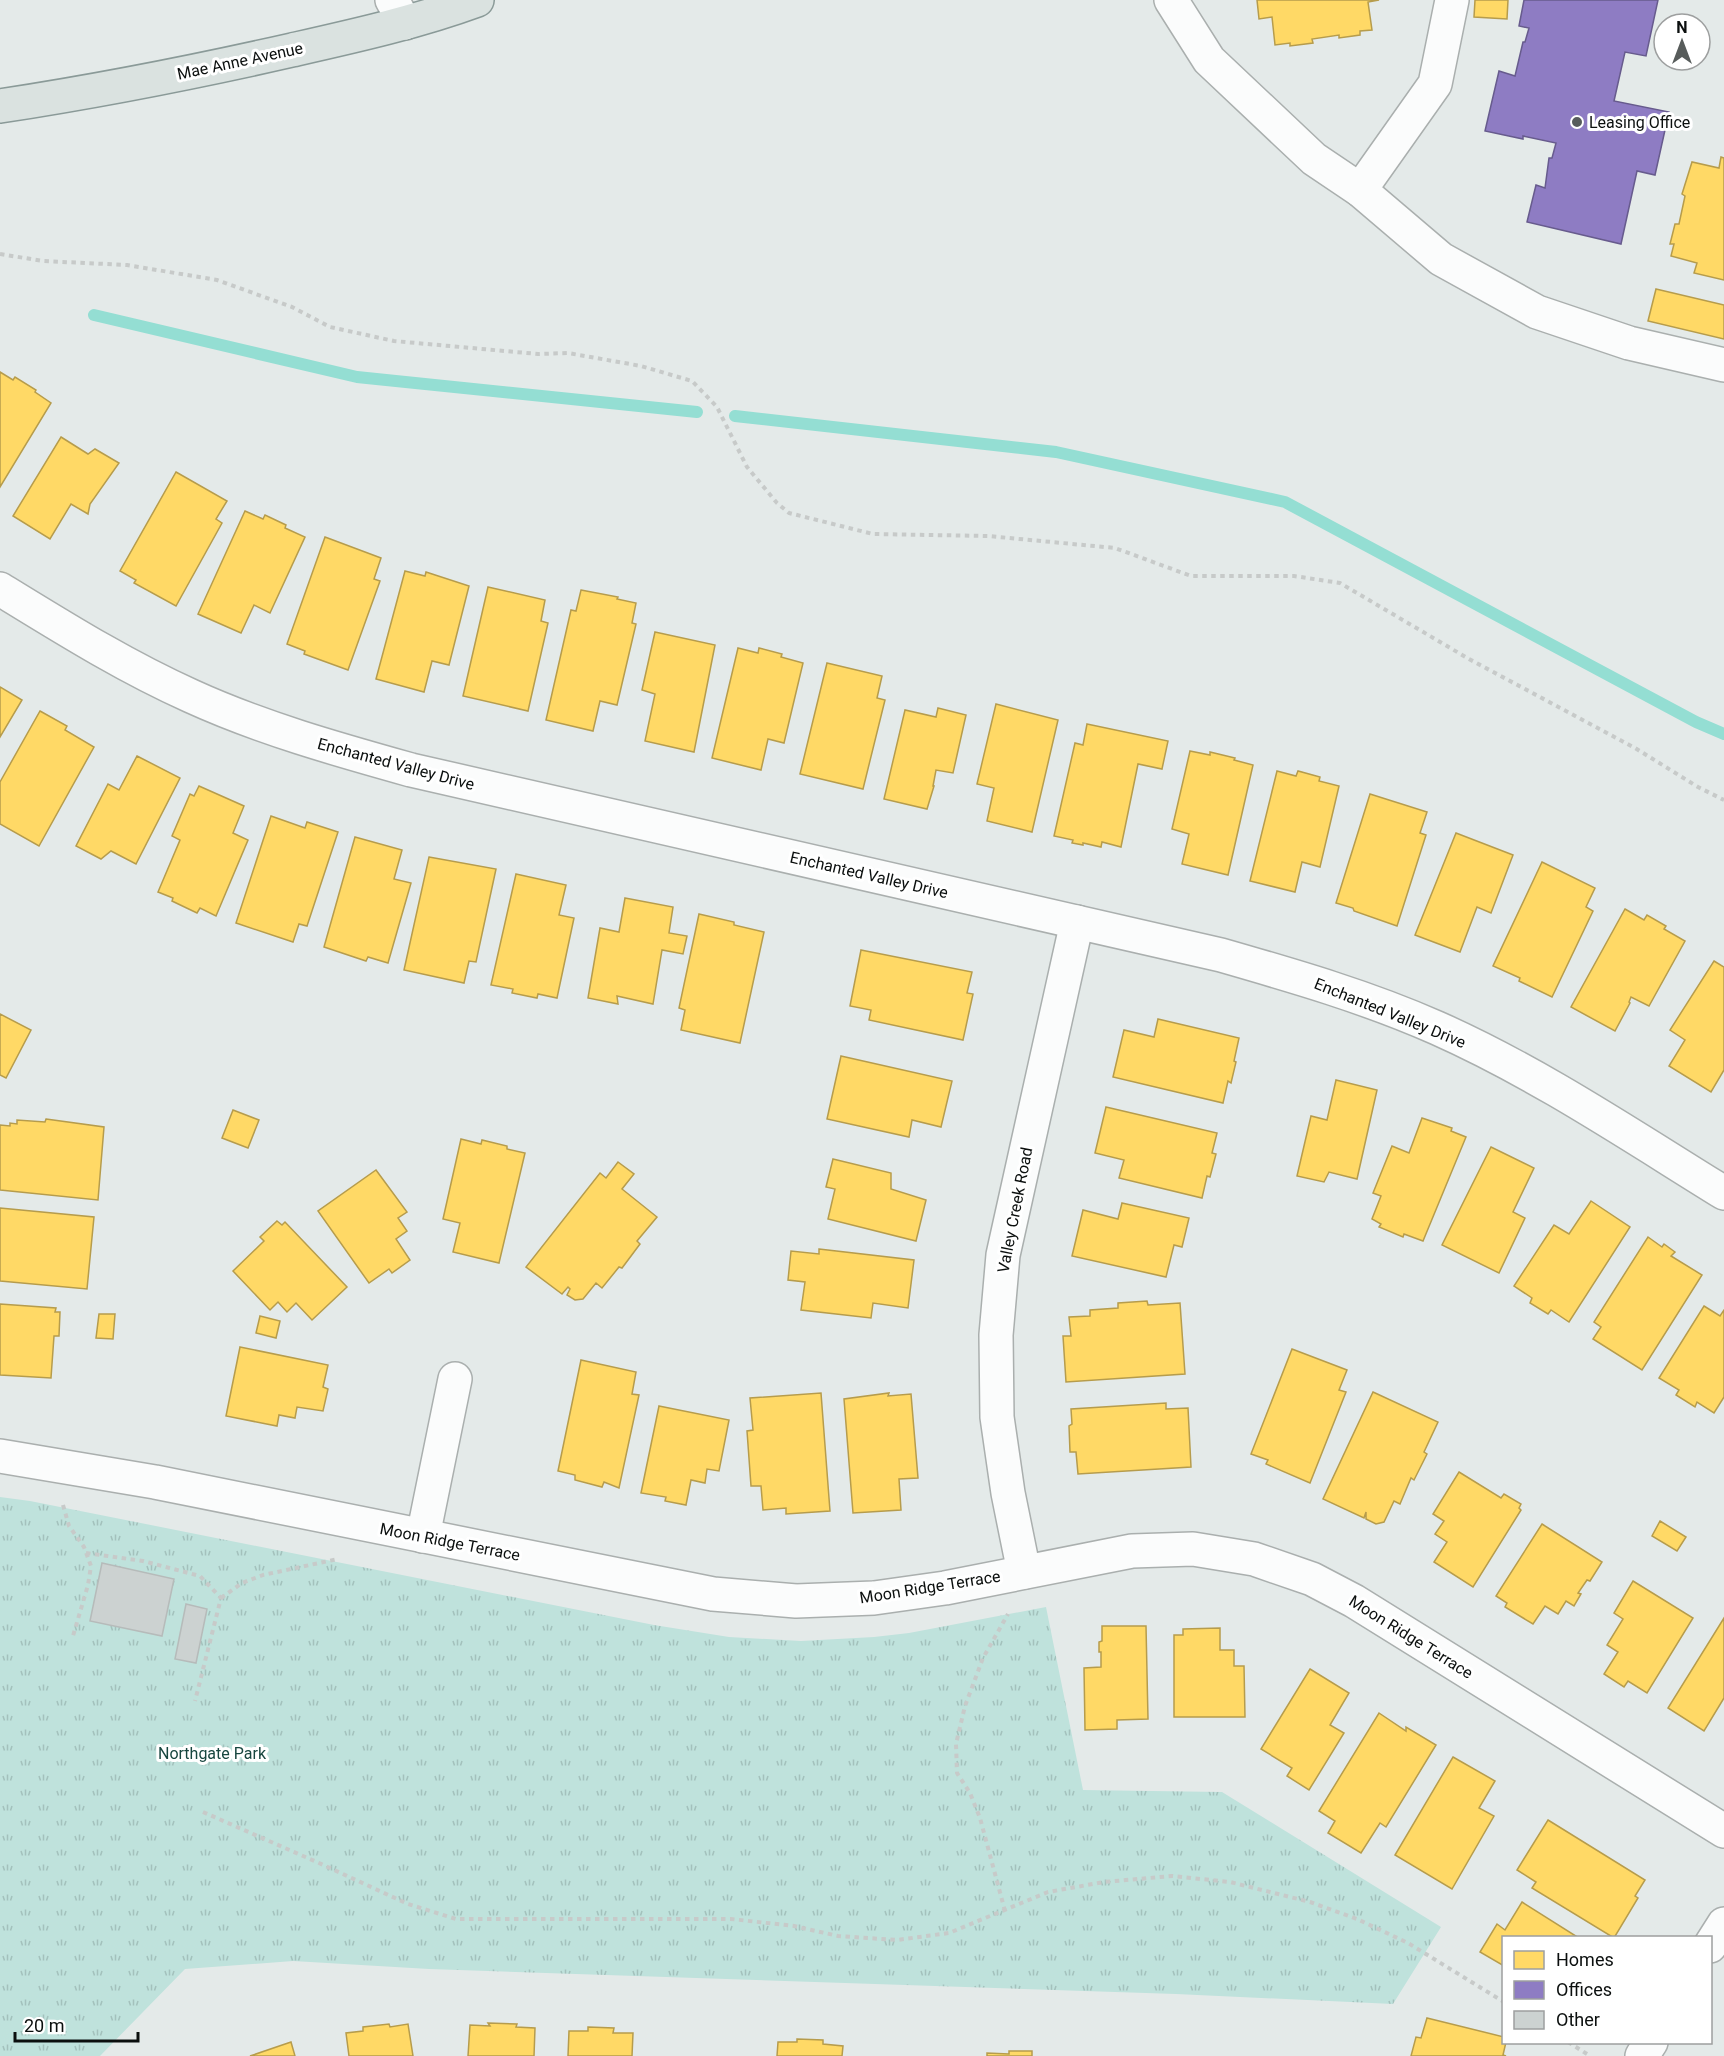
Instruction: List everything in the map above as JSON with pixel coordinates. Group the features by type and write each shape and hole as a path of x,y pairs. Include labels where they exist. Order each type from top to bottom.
{"main road":[{"name":"Mae Anne Avenue","path":"0,106 74,95 198,71 398,11 477,0"}],"street":[{"path":"1171,0 1209,60 1314,159 1360,190 1441,259 1537,312 1629,343 1724,365"},
{"path":"1360,190 1435,84 1452,0"},
{"name":"Enchanted Valley Drive","path":"0,589 100,651 191,696 298,738 411,770 1221,955 1333,987 1436,1028 1538,1078 1724,1193"},
{"name":"Valley Creek Road","path":"1024,1572 1008,1493 997,1417 996,1335 1003,1255 1077,922"},
{"path":"423,1536 455,1379"},
{"name":"Moon Ridge Terrace","path":"0,1456 155,1482 713,1594 796,1601 874,1598 945,1587 1132,1551 1193,1549 1254,1559 1312,1579 1354,1601 1724,1831"},
{"path":"1712,1943 1724,1924"}],"path":[{"path":"0,254 43,261 127,265 217,280 292,307 330,327 394,341 537,354 568,353 641,366 692,381 717,407 747,467 777,503 789,513 873,534 988,536 1114,548 1191,576 1294,576 1340,583 1469,659 1635,747 1698,787 1724,800"},
{"path":"62,1502 69,1526 86,1553 91,1566 88,1586 73,1636"},
{"path":"86,1553 143,1561 200,1576 221,1598"},
{"path":"195,1701 221,1598 242,1583 263,1575 339,1559"},
{"path":"1005,1911 980,1818 970,1793 957,1773 956,1744 965,1706 983,1658 1010,1609"},
{"path":"203,1812 408,1904 456,1919 614,1920 675,1917 730,1919 794,1926 838,1936 897,1940 949,1933 1048,1892 1104,1882 1172,1876 1230,1882 1310,1902 1357,1919 1408,1943 1502,2001"},
{"path":"1570,2044 1587,2054"}],"green space":[{"name":"Northgate Park","path":"0,1497 30,1501 654,1625 729,1637 801,1641 874,1637 909,1633 1046,1607 1083,1790 1222,1792 1441,1927 1393,2004 1176,1994 429,1969 293,1961 185,1969 100,2056 0,2056"}],"building: Homes":[{"path":"1257,0 1379,0 1368,2 1372,30 1360,31 1360,35 1312,39 1313,43 1290,46 1290,43 1275,45 1272,17 1259,19"},
{"path":"1475,0 1508,0 1507,19 1474,17"},
{"path":"1721,157 1724,158 1724,280 1694,273 1697,263 1671,256 1674,244 1670,244 1675,224 1679,224 1685,196 1682,194 1692,162 1719,168"},
{"path":"1656,289 1724,305 1724,339 1648,321"},
{"path":"0,372 13,380 15,377 51,403 0,487"},
{"path":"61,437 88,454 95,449 119,463 90,504 88,514 71,504 50,539 13,516"},
{"path":"176,472 227,501 216,519 222,523 176,606 134,583 136,580 120,571"},
{"path":"245,511 263,519 265,515 305,537 270,613 254,605 241,633 198,614"},
{"path":"325,537 381,558 374,579 380,581 348,670 304,654 305,651 287,644"},
{"path":"405,571 425,576 426,572 469,586 449,665 432,661 424,692 376,679"},
{"path":"488,587 545,600 541,621 548,623 528,711 463,696"},
{"path":"581,590 636,603 632,623 636,624 617,705 600,701 593,731 546,720 571,610 576,611"},
{"path":"655,632 715,645 694,752 645,741 655,694 642,690"},
{"path":"738,648 758,653 759,648 803,663 784,743 768,739 761,770 712,758"},
{"path":"827,663 882,676 877,698 885,700 863,789 800,774"},
{"path":"0,687 22,700 0,737"},
{"path":"996,704 1058,720 1032,832 987,821 994,788 977,784"},
{"path":"938,708 966,715 953,773 936,770 927,809 884,799 905,710 936,717"},
{"path":"40,711 67,726 65,730 94,747 39,846 0,824 0,782"},
{"path":"1087,724 1168,741 1162,769 1138,764 1121,847 1102,842 1101,847 1083,843 1083,845 1072,843 1073,840 1054,836 1075,743 1083,745"},
{"path":"1190,751 1210,755 1210,752 1253,765 1228,875 1182,864 1189,834 1172,829"},
{"path":"137,756 180,778 136,864 111,851 101,859 76,846 108,784 119,790"},
{"path":"1277,771 1296,776 1298,771 1320,777 1319,781 1339,786 1320,867 1302,862 1295,892 1250,881"},
{"path":"199,786 244,806 233,833 248,840 216,916 200,908 197,913 172,901 173,898 158,892 180,840 172,836 190,794 194,796"},
{"path":"1370,794 1427,812 1420,833 1426,835 1397,926 1336,903"},
{"path":"271,816 305,828 307,822 338,832 307,926 299,924 293,942 236,923"},
{"path":"1456,833 1513,855 1491,913 1477,907 1460,952 1415,935"},
{"path":"355,837 402,850 394,879 411,883 388,963 368,957 366,961 324,947"},
{"path":"429,857 496,869 476,962 469,961 464,983 404,970"},
{"path":"1542,862 1595,888 1586,907 1593,911 1552,997 1519,981 1520,978 1493,966"},
{"path":"516,874 566,885 559,915 574,918 557,998 538,994 537,998 512,993 513,989 491,985"},
{"path":"625,898 673,907 669,933 687,936 683,954 662,950 653,1004 617,996 618,1004 588,998 600,928 619,932"},
{"path":"1625,909 1644,920 1647,915 1666,926 1664,929 1685,941 1649,1006 1631,997 1615,1031 1571,1007"},
{"path":"699,914 764,932 740,1043 681,1030 685,1010 679,1008"},
{"path":"861,950 972,972 967,993 973,994 963,1040 869,1020 871,1010 850,1006"},
{"path":"1714,961 1724,967 1724,1070 1711,1092 1669,1066 1685,1040 1670,1030"},
{"path":"0,1014 31,1030 6,1078 0,1075"},
{"path":"1158,1019 1239,1038 1231,1083 1228,1081 1223,1103 1113,1077 1124,1030 1154,1037"},
{"path":"841,1056 952,1081 941,1127 912,1120 909,1137 827,1119"},
{"path":"1336,1080 1377,1090 1357,1179 1329,1172 1324,1182 1297,1176 1311,1116 1327,1120"},
{"path":"1106,1107 1217,1133 1212,1153 1216,1154 1210,1177 1207,1176 1202,1198 1119,1178 1124,1160 1095,1153"},
{"path":"233,1110 259,1120 248,1148 222,1138"},
{"path":"1422,1118 1452,1128 1451,1131 1466,1137 1423,1241 1404,1234 1403,1237 1379,1227 1381,1224 1372,1219 1381,1196 1373,1193 1392,1146 1409,1153"},
{"path":"46,1119 104,1127 98,1200 0,1190 0,1125 17,1124 17,1120 45,1122"},
{"path":"461,1139 481,1144 482,1140 525,1153 499,1263 453,1252 460,1223 443,1219"},
{"path":"1491,1147 1534,1168 1513,1212 1525,1218 1499,1273 1442,1245"},
{"path":"833,1159 891,1173 891,1189 926,1200 916,1241 828,1219 835,1189 826,1187"},
{"path":"618,1162 634,1174 622,1189 657,1217 637,1241 640,1244 622,1268 619,1267 602,1288 596,1283 583,1299 575,1300 567,1295 570,1289 568,1287 562,1294 526,1267 600,1173 606,1178"},
{"path":"376,1170 407,1212 398,1218 407,1231 396,1239 410,1260 392,1273 389,1269 369,1283 318,1211"},
{"path":"1591,1201 1630,1227 1569,1322 1551,1310 1548,1314 1530,1303 1532,1298 1514,1286 1554,1225 1569,1234"},
{"path":"1122,1203 1189,1218 1182,1247 1174,1245 1166,1277 1072,1256 1083,1210 1118,1219"},
{"path":"0,1208 94,1217 87,1289 0,1281"},
{"path":"277,1221 282,1225 285,1222 347,1287 312,1320 296,1303 287,1312 278,1302 270,1310 233,1271 264,1241 260,1237"},
{"path":"1648,1237 1662,1247 1664,1244 1675,1252 1671,1256 1702,1275 1642,1370 1593,1339 1601,1327 1594,1322"},
{"path":"819,1249 914,1260 908,1308 873,1303 871,1318 801,1310 805,1282 788,1280 791,1251 819,1254"},
{"path":"1147,1301 1148,1305 1180,1303 1185,1374 1066,1382 1063,1336 1071,1336 1069,1317 1090,1316 1090,1310 1118,1308 1118,1303"},
{"path":"0,1304 56,1308 55,1312 60,1312 59,1336 54,1336 51,1378 0,1375"},
{"path":"1704,1306 1720,1316 1724,1310 1724,1397 1714,1413 1697,1402 1695,1407 1676,1395 1679,1390 1659,1378"},
{"path":"99,1314 115,1314 113,1339 96,1338"},
{"path":"260,1316 280,1321 276,1338 256,1333"},
{"path":"240,1347 328,1365 323,1387 328,1389 323,1411 297,1407 295,1418 279,1415 277,1426 226,1416"},
{"path":"1292,1349 1347,1370 1339,1390 1346,1392 1310,1483 1266,1464 1268,1460 1251,1454"},
{"path":"581,1360 636,1372 632,1394 639,1395 619,1488 604,1482 602,1487 575,1480 575,1475 558,1471"},
{"path":"1373,1392 1438,1422 1424,1452 1427,1454 1414,1480 1411,1478 1400,1504 1394,1501 1384,1522 1376,1524 1366,1519 1366,1512 1364,1518 1323,1499"},
{"path":"821,1393 830,1511 786,1514 786,1508 763,1510 761,1486 751,1486 747,1431 753,1430 750,1398"},
{"path":"889,1393 888,1396 911,1394 918,1478 899,1479 901,1510 853,1513 844,1399"},
{"path":"1166,1403 1166,1409 1188,1408 1191,1467 1078,1474 1076,1452 1070,1452 1071,1409"},
{"path":"659,1406 729,1420 719,1471 707,1469 705,1483 691,1480 686,1505 665,1501 666,1497 641,1493"},
{"path":"1459,1472 1501,1498 1504,1494 1521,1504 1519,1508 1521,1510 1473,1587 1434,1562 1447,1542 1435,1534 1444,1521 1433,1514"},
{"path":"1660,1521 1686,1537 1677,1551 1652,1536"},
{"path":"1542,1524 1602,1562 1590,1581 1587,1580 1578,1593 1581,1594 1574,1606 1566,1601 1558,1614 1545,1606 1533,1624 1505,1607 1507,1603 1496,1596"},
{"path":"1633,1581 1693,1618 1647,1693 1628,1681 1624,1687 1604,1674 1618,1652 1607,1645 1623,1619 1614,1613"},
{"path":"1724,1618 1724,1698 1704,1731 1668,1708"},
{"path":"1102,1626 1146,1626 1148,1719 1117,1720 1117,1729 1085,1730 1084,1668 1101,1667 1099,1642 1102,1641"},
{"path":"1220,1628 1220,1650 1234,1650 1234,1666 1244,1666 1245,1717 1174,1717 1174,1635 1183,1635 1183,1629"},
{"path":"1310,1669 1349,1693 1330,1725 1344,1733 1309,1790 1287,1776 1292,1768 1261,1749"},
{"path":"1379,1713 1406,1731 1406,1727 1436,1745 1386,1827 1380,1823 1361,1853 1328,1833 1335,1821 1319,1811"},
{"path":"1453,1757 1495,1781 1479,1808 1494,1816 1452,1889 1395,1855"},
{"path":"1548,1820 1645,1880 1635,1896 1638,1898 1615,1936 1611,1936 1532,1888 1536,1882 1517,1870"},
{"path":"1522,1902 1576,1936 1502,1936 1502,1965 1480,1952 1497,1924 1505,1930"},
{"path":"1427,2018 1502,2037 1502,2044 1506,2044 1503,2055 1506,2056 1411,2056 1416,2037 1421,2038"},
{"path":"488,2023 517,2024 516,2027 535,2028 534,2056 468,2056 470,2025 490,2026"},
{"path":"389,2024 390,2027 408,2024 413,2056 349,2056 346,2033 363,2031 363,2027"},
{"path":"588,2027 614,2028 613,2033 633,2033 632,2056 568,2056 569,2031 588,2031"},
{"path":"797,2039 823,2040 823,2044 843,2046 842,2056 777,2056 778,2042 797,2042"},
{"path":"291,2042 295,2056 250,2056"},
{"path":"1009,2051 1032,2051 1032,2056 987,2056 987,2053 1009,2054"}],"building: Offices":[{"name":"Leasing Office","path":"1524,0 1658,0 1655,12 1652,12 1652,28 1646,56 1625,52 1614,101 1669,112 1655,175 1637,171 1621,244 1527,222 1536,185 1545,188 1549,158 1552,158 1556,143 1485,131 1499,71 1515,76 1523,42 1525,42 1529,28 1519,26"}],"building: Other":[{"path":"102,1563 174,1579 162,1636 90,1621"},
{"path":"186,1604 207,1609 196,1663 175,1659"}],"waterway":[{"path":"94,315 357,377 697,412"},
{"path":"735,416 1056,452 1285,502 1696,722 1724,734"}],"place":[{"name":"Leasing Office","path":"1577,122"}]}
